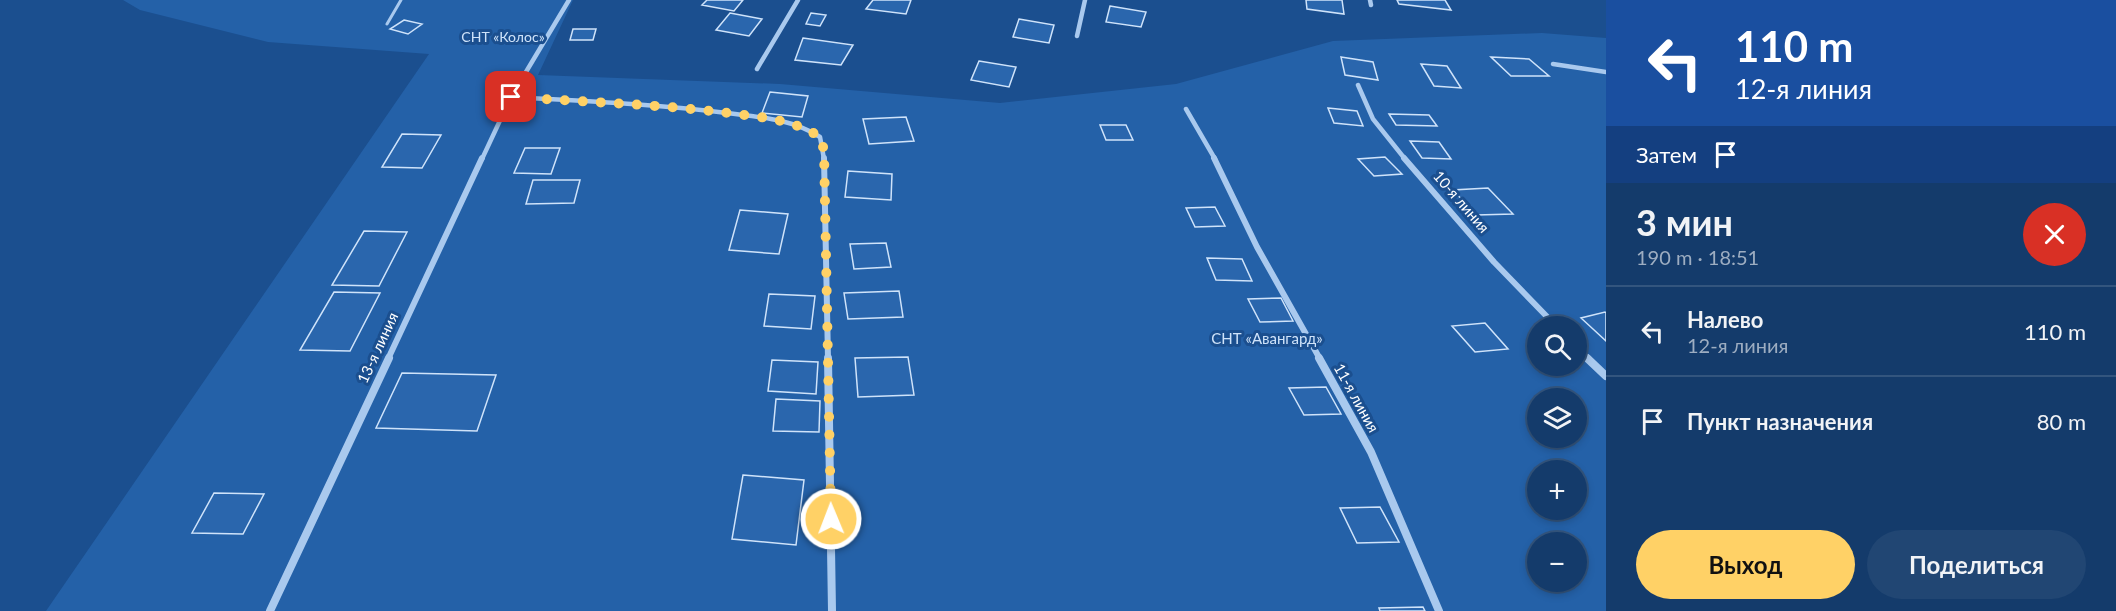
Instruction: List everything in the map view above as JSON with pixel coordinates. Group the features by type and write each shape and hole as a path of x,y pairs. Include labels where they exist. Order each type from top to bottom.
{"street":[{"name":"13-я линия","path":"270,611 511,97 569,0"},
{"path":"758,69 798,0"},
{"path":"1077,36 1085,0"},
{"path":"1553,64 1606,72"},
{"name":"10-я линия","path":"1358,85 1373,119 1385,136 1494,262 1546,316"},
{"path":"511,97 690,108 775,119 803,126 820,137 824,150 832,611"},
{"name":"11-я линия","path":"1186,109 1209,147 1257,247 1371,452 1438,611"},
{"path":"1587,358 1606,376"}],"lane":[{"path":"387,24 400,0"}],"green space":[{"name":"СНТ «Авангард»","path":"123,0 573,0 538,75 780,84 1000,103 1176,84 1333,41 1542,33 1606,38 1606,611 46,611 429,54 268,42 140,10"}],"building":[{"path":"707,0 743,0 734,11 702,5"},
{"path":"873,0 911,0 906,14 866,9"},
{"path":"1306,0 1342,0 1344,14 1307,9"},
{"path":"1397,0 1445,0 1451,10 1399,4"},
{"path":"1110,6 1146,12 1141,27 1106,22"},
{"path":"730,13 762,19 749,36 716,30"},
{"path":"811,13 826,15 820,26 806,24"},
{"path":"1019,19 1054,25 1049,43 1013,37"},
{"path":"404,20 422,24 408,34 390,29"},
{"path":"573,29 596,29 593,40 570,40"},
{"path":"803,38 853,45 841,65 795,60"},
{"path":"1341,57 1373,62 1378,80 1345,75"},
{"path":"1491,57 1529,59 1549,76 1511,76"},
{"path":"979,61 1016,67 1009,87 971,80"},
{"path":"1421,64 1447,66 1461,88 1434,86"},
{"path":"770,92 808,96 802,117 762,113"},
{"path":"1328,108 1357,111 1363,126 1334,123"},
{"path":"1389,114 1429,115 1437,126 1396,125"},
{"path":"906,117 914,141 869,144 863,119"},
{"path":"1100,125 1126,125 1133,140 1106,140"},
{"path":"402,134 441,135 422,168 382,167"},
{"path":"1410,141 1439,142 1451,159 1422,158"},
{"path":"525,148 560,148 551,174 514,173"},
{"path":"1385,157 1402,174 1374,176 1358,159"},
{"path":"848,171 892,174 891,200 845,197"},
{"path":"533,180 580,180 574,203 526,204"},
{"path":"1488,188 1513,214 1476,215 1453,190"},
{"path":"1215,207 1225,226 1195,227 1186,208"},
{"path":"740,210 788,214 779,254 729,250"},
{"path":"364,231 407,232 379,286 332,285"},
{"path":"886,243 891,267 854,269 850,244"},
{"path":"1207,258 1242,259 1252,281 1216,280"},
{"path":"899,291 903,317 848,319 844,293"},
{"path":"334,292 380,293 350,351 300,350"},
{"path":"769,294 815,296 811,329 764,326"},
{"path":"1281,298 1293,321 1260,322 1248,299"},
{"path":"1606,313 1606,341 1587,324 1587,316"},
{"path":"1485,323 1508,349 1475,352 1452,326"},
{"path":"908,357 914,395 858,397 855,358"},
{"path":"772,360 818,362 816,394 768,391"},
{"path":"402,373 496,375 477,431 376,428"},
{"path":"1326,387 1341,414 1304,415 1289,388"},
{"path":"776,399 820,401 819,432 773,431"},
{"path":"743,475 804,480 796,545 732,539"},
{"path":"214,493 264,494 243,534 192,533"},
{"path":"1380,507 1399,542 1357,543 1340,508"},
{"path":"1423,607 1425,611 1380,611 1379,608"}],"route":[{"path":"511,97 690,108 775,119 803,126 820,137 824,150 831,519"}],"park label":[{"name":"СНТ «Колос»","path":"503,37"}]}
